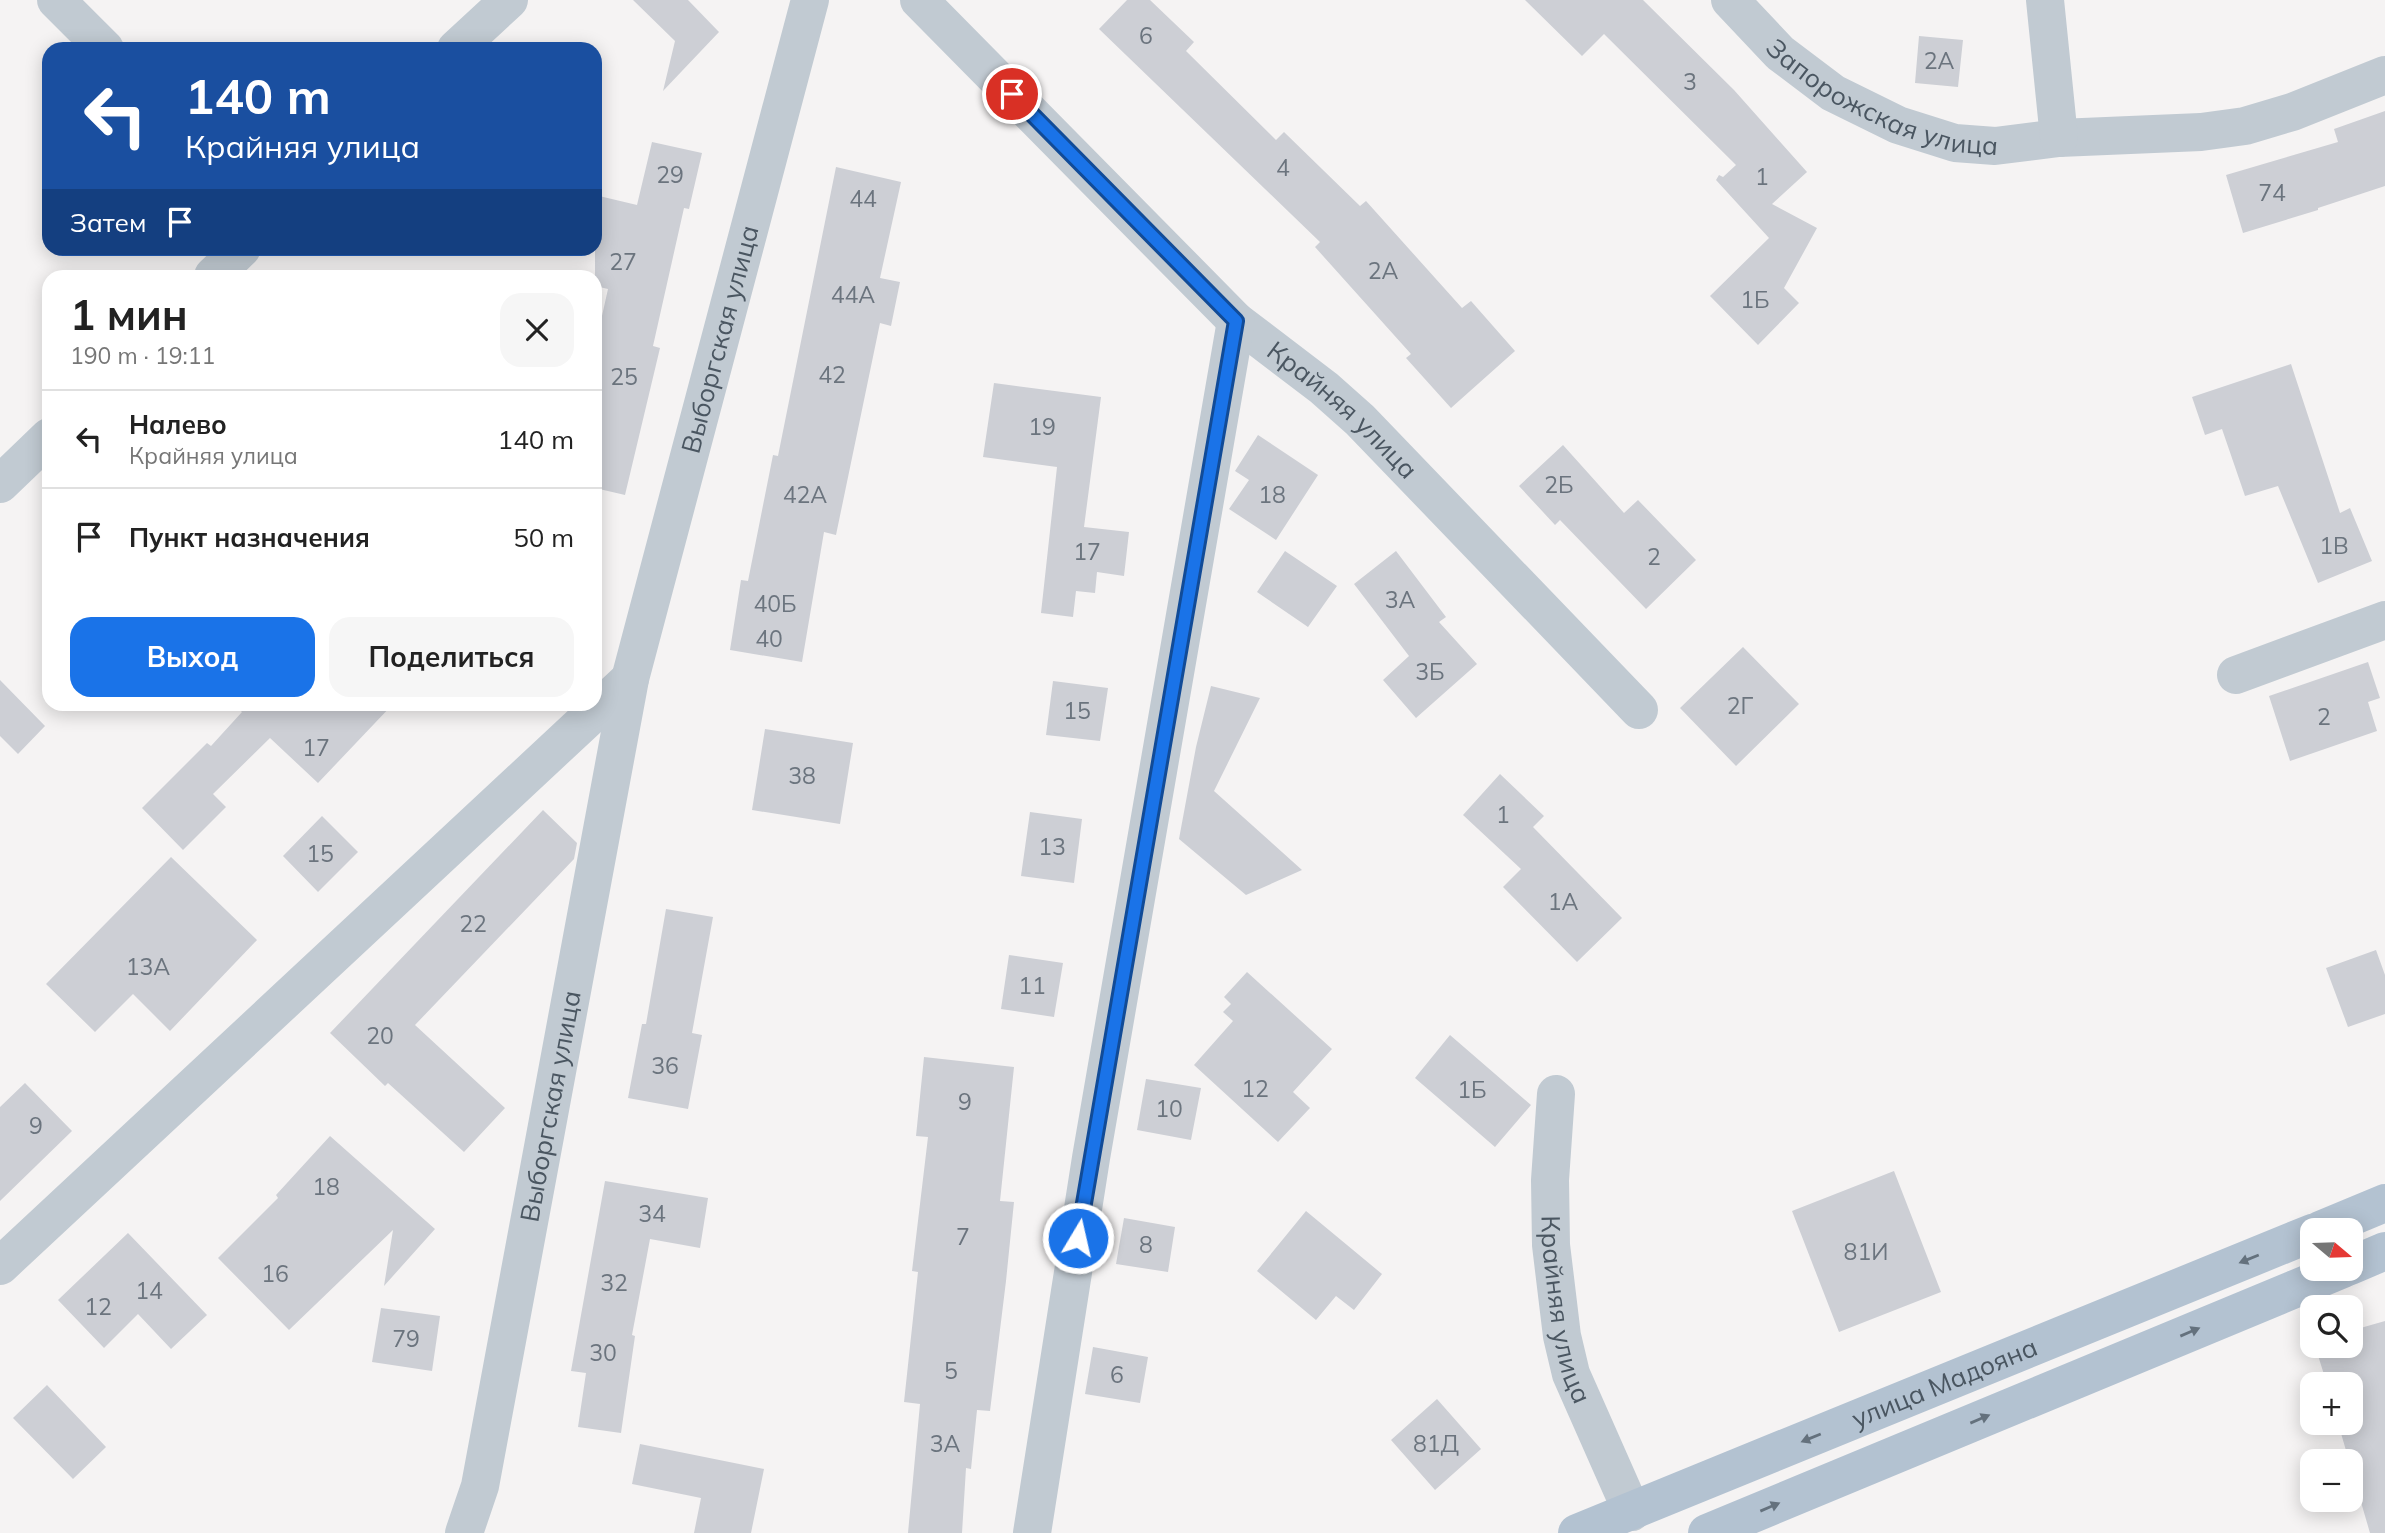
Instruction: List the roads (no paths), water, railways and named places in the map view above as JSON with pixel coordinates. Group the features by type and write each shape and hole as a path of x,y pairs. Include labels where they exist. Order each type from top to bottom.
{"main road":[{"path":"2348,1218 2385,1203"},
{"name":"улица Мадояна","path":"1577,1533 1630,1522 2300,1238"},
{"path":"2363,1260 2385,1251"},
{"name":"улица Мадояна","path":"1707,1533 2314,1281"}],"street":[{"path":"56,0 98,42"},
{"path":"464,42 509,0"},
{"name":"Выборгская улица","path":"464,1533 480,1486 630,679 810,0"},
{"name":"Крайняя улица","path":"919,0 1236,321 1324,388 1360,421 1639,710"},
{"name":"Запорожская улица","path":"1730,0 1780,54 1833,93 1898,125 1955,143 1995,146 2059,138 2201,132 2245,126 2292,112 2385,75"},
{"path":"2045,0 2059,138"},
{"path":"219,270 234,256"},
{"path":"1032,1533 1093,1144 1236,321"},
{"path":"0,484 42,443"},
{"path":"2236,675 2385,620"},
{"path":"602,705 630,679"},
{"path":"0,1266 596,711"},
{"name":"Крайняя улица","path":"1556,1094 1550,1180 1551,1245 1562,1336 1571,1374 1630,1522"}]}
